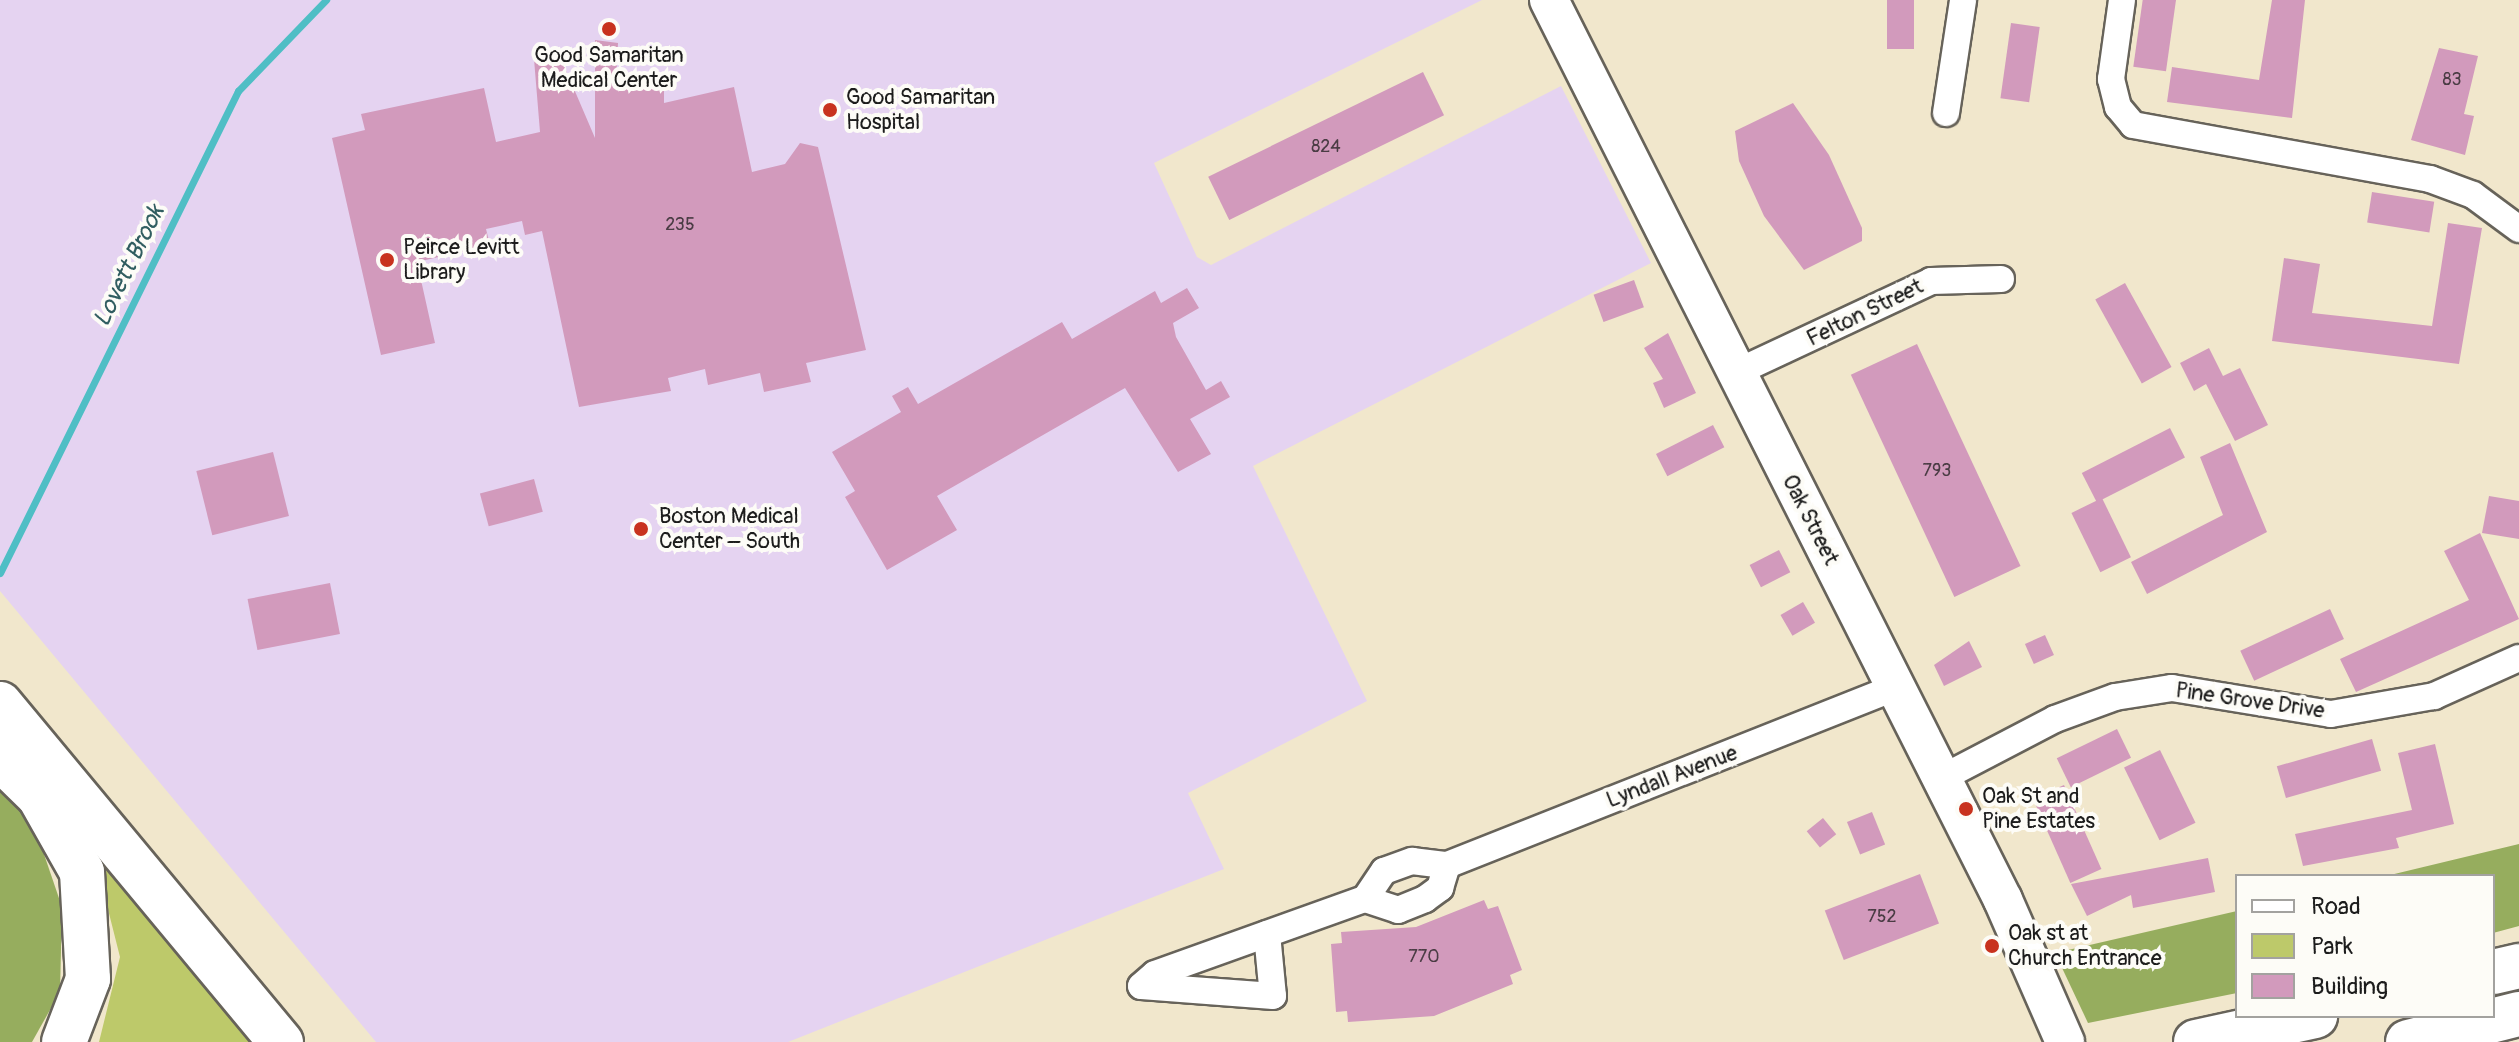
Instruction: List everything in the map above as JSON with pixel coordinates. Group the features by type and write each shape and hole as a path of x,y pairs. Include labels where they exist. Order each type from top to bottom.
{"highway":[{"path":"0,704 281,1042"},
{"path":"0,758 39,796 82,872 88,979 64,1042"},
{"path":"2495,972 2519,966"},
{"path":"2408,1042 2519,1014"},
{"path":"2196,1042 2306,1018"}],"main road":[{"name":"Oak Street","path":"1549,0 1942,778 2065,1042"}],"street":[{"path":"1946,113 1963,0"},
{"path":"2122,0 2111,79 2118,107 2133,125 2430,179 2473,195 2519,229"},
{"name":"Felton Street","path":"1735,373 1931,281 2001,279"},
{"name":"Pine Grove Drive","path":"1942,778 2055,719 2115,697 2172,688 2331,714 2434,696 2519,658"},
{"name":"Lyndall Avenue","path":"1365,899 1384,871 1412,861 1447,865 1896,687"},
{"path":"1267,934 1273,996 1141,986 1155,974 1267,934 1365,899 1398,910 1425,899 1440,888 1447,865"}],"shaded area":[{"name":"Boston Medical Center – South","path":"0,0 1482,0 1154,163 1197,257 1211,265 1561,86 1651,263 1253,466 1367,701 1188,793 1224,869 788,1042 376,1042 0,591"}],"green space":[{"path":"0,787 33,822 62,907 60,992 32,1042 0,1042"},
{"path":"89,834 257,1042 99,1042 120,957"},
{"path":"2519,844 2519,926 2495,932 2495,874 2394,874"},
{"path":"2235,911 2235,993 2088,1023 2055,953"}],"building":[{"path":"1887,0 1914,0 1914,49 1887,49"},
{"path":"2143,0 2176,0 2166,71 2133,67"},
{"path":"2272,0 2305,0 2292,118 2167,102 2172,67 2259,80"},
{"path":"2011,23 2040,27 2029,102 2000,98"},
{"path":"595,40 618,43 616,83 664,84 664,103 734,87 752,172 785,164 800,143 818,147 866,350 806,363 811,382 764,392 760,373 708,385 705,369 668,378 671,391 579,407 542,231 525,235 522,221 486,229 490,245 417,262 435,343 381,355 332,138 365,130 361,114 484,88 496,142 540,132 534,59 559,54 595,138"},
{"path":"2439,48 2478,56 2464,114 2474,116 2465,155 2411,140"},
{"path":"1423,72 1444,115 1229,220 1208,177"},
{"path":"1793,103 1829,155 1862,228 1862,241 1804,270 1764,216 1739,161 1735,131"},
{"path":"2372,192 2434,202 2429,232 2367,223"},
{"path":"2448,223 2482,228 2459,364 2272,341 2284,258 2320,264 2312,313 2432,326"},
{"path":"1634,280 1644,307 1604,322 1594,295"},
{"path":"2125,283 2172,367 2142,383 2095,299"},
{"path":"1187,288 1199,308 1173,323 1176,337 1206,390 1221,381 1230,397 1190,419 1211,454 1178,472 1125,388 937,496 957,530 887,570 845,497 855,491 832,452 901,412 892,396 908,387 918,404 1062,322 1072,339 1155,291 1161,303"},
{"path":"1668,333 1696,393 1664,408 1653,383 1663,379 1644,348"},
{"path":"1917,344 2021,566 1954,597 1851,375"},
{"path":"2209,348 2223,376 2240,368 2268,425 2235,441 2206,384 2194,391 2180,363"},
{"path":"1713,425 1724,447 1667,476 1656,454"},
{"path":"2170,428 2185,457 2097,502 2082,473"},
{"path":"2230,443 2267,532 2147,594 2131,562 2223,515 2200,457"},
{"path":"273,452 289,516 212,535 196,471"},
{"path":"534,479 543,512 489,526 480,493"},
{"path":"2489,496 2519,501 2519,539 2482,533"},
{"path":"2102,498 2131,557 2100,572 2071,513"},
{"path":"2480,533 2519,619 2356,692 2340,659 2469,600 2444,551"},
{"path":"1779,550 1790,572 1761,587 1750,565"},
{"path":"330,583 340,634 257,650 248,599"},
{"path":"1803,602 1815,623 1792,636 1780,615"},
{"path":"2330,609 2344,639 2254,681 2240,651"},
{"path":"2045,635 2054,655 2034,664 2025,644"},
{"path":"1969,641 1982,667 1944,686 1934,665"},
{"path":"2117,729 2131,758 2071,787 2057,758"},
{"path":"2372,739 2381,771 2286,798 2277,766"},
{"path":"2435,744 2454,824 2396,838 2399,848 2303,866 2295,834 2412,810 2398,753"},
{"path":"2160,750 2196,823 2160,840 2124,768"},
{"path":"2064,785 2101,869 2070,883 2033,799"},
{"path":"1872,812 1885,844 1860,855 1847,822"},
{"path":"1823,818 1836,834 1820,848 1807,831"},
{"path":"2208,858 2215,892 2133,908 2131,895 2087,916 2071,884"},
{"path":"1920,874 1939,923 1844,960 1825,911"},
{"path":"1484,900 1488,909 1498,906 1522,970 1510,975 1513,984 1434,1016 1348,1022 1347,1011 1336,1012 1331,944 1342,943 1341,932 1416,927"}],"waterway":[{"name":"Lovett Brook","path":"0,573 238,91 326,0"}],"place":[{"name":"Good Samaritan Medical Center","path":"609,29"},
{"name":"Good Samaritan Hospital","path":"830,110"},
{"name":"Peirce Levitt Library","path":"387,260"},
{"name":"Boston Medical Center – South","path":"641,529"},
{"name":"Oak St and Pine Estates","path":"1966,809"},
{"name":"Oak st at Church Entrance","path":"1992,946"}]}
